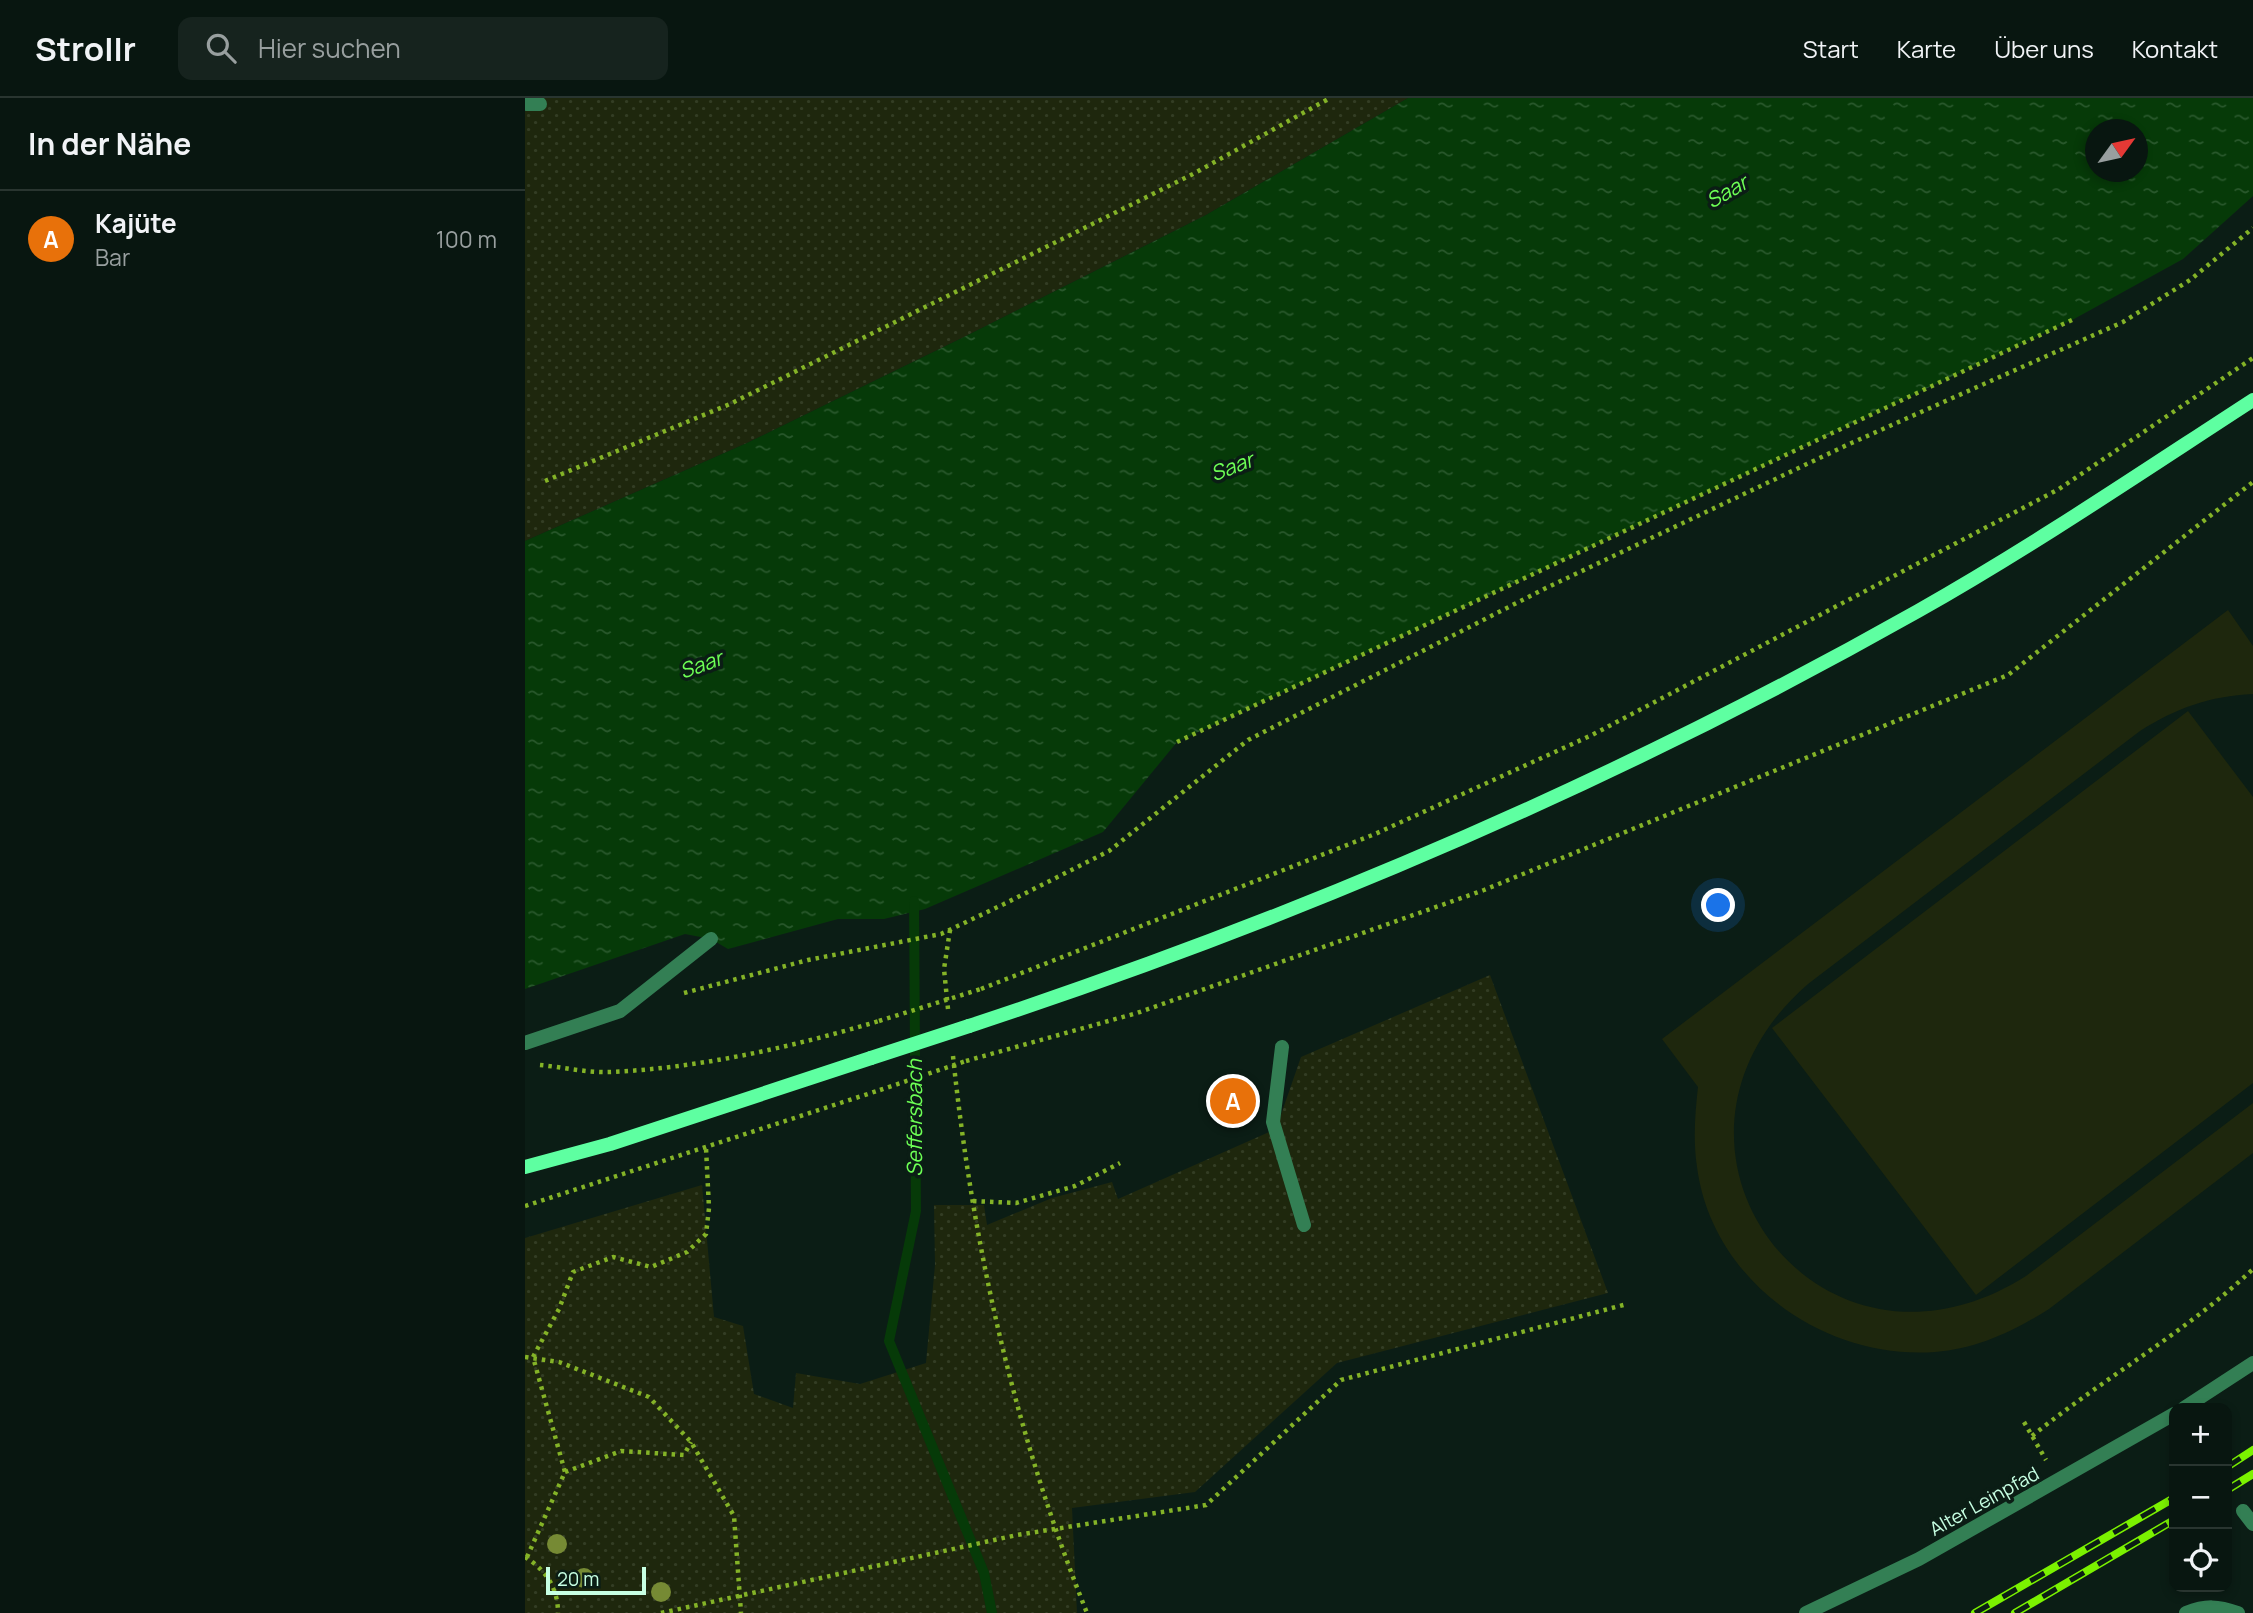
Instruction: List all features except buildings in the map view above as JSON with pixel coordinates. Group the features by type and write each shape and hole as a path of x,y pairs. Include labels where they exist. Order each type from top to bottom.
{"main road":[{"path":"525,1167 610,1144 1107,980 1322,897 1505,818 1726,714 1919,610 2081,512 2253,400"}],"street":[{"path":"525,1043 620,1011 711,939"},
{"path":"1282,1047 1273,1122 1304,1225"},
{"path":"2192,1403 2253,1363"},
{"name":"Alter Leinpfad","path":"1807,1613 1919,1559 2169,1417"},
{"path":"2243,1511 2253,1524"},
{"path":"2186,1613 2203,1606 2220,1607 2238,1613"}],"path":[{"path":"545,481 730,404 1192,174 1330,98"},
{"path":"682,993 808,960 899,944 950,930 1109,851 1248,740 1544,589 1847,445 2123,322 2190,280 2253,228"},
{"path":"1177,742 2074,319"},
{"path":"539,1065 608,1072 792,1047 981,989 1375,834 1592,735 2059,489 2253,358"},
{"path":"525,1208 966,1061 1137,1013 1484,890 2008,675 2253,482"},
{"path":"949,1011 944,969 950,930"},
{"path":"953,1053 973,1201 997,1336 1053,1529 1087,1613"},
{"path":"558,1613 552,1583 541,1568 526,1557 565,1472 533,1357 559,1309 573,1272 613,1257 651,1266 687,1252 706,1234 709,1208 706,1148"},
{"path":"973,1201 1016,1203 1075,1186 1120,1163"},
{"path":"2032,1436 2108,1377 2221,1298 2253,1269"},
{"path":"661,1613 1017,1535 1206,1505 1341,1380 1627,1304"},
{"path":"525,1357 559,1362 649,1397 691,1442 734,1516 741,1613"},
{"path":"2024,1422 2058,1482"},
{"path":"565,1472 621,1451 684,1454 691,1442"}],"shaded area":[{"path":"525,98 1408,98 1206,215 966,336 747,443 525,541"},
{"path":"2228,610 2253,646 2253,694 2222,697 2194,705 2140,731 1808,984 1756,1048 1735,1116 1741,1182 1770,1240 1817,1284 1878,1309 1949,1308 2026,1276 2253,1103 2253,1153 2049,1309 1995,1338 1951,1350 1894,1351 1853,1342 1815,1327 1780,1305 1750,1278 1725,1245 1707,1208 1697,1167 1695,1127 1698,1087 1662,1039"},
{"path":"2188,711 2253,797 2253,1083 1976,1295 1772,1028"},
{"path":"1490,975 1608,1293 1337,1363 1195,1492 1072,1508 1077,1613 525,1613 525,1238 702,1185 714,1317 743,1326 754,1394 793,1408 796,1373 860,1384 926,1363 935,1265 934,1205 984,1205 987,1225 1052,1198 1112,1182 1118,1199 1276,1129 1301,1057"}],"water":[{"name":"Saar","path":"1408,98 2253,98 2253,196 2183,259 2074,319 1177,742 1103,832 925,909 884,919 838,919 728,949 711,939 685,934 525,989 525,541 747,443 1206,215"}],"waterway":[{"name":"Seffersbach","path":"914,901 916,1211 889,1341 984,1573 992,1613"}],"railway":[{"path":"2229,1466 2253,1450"},
{"path":"2232,1487 2253,1474"},
{"path":"1975,1613 2169,1501"},
{"path":"2015,1613 2169,1523"}],"place":[{"name":"Kajüte","path":"1233,1101"}]}
